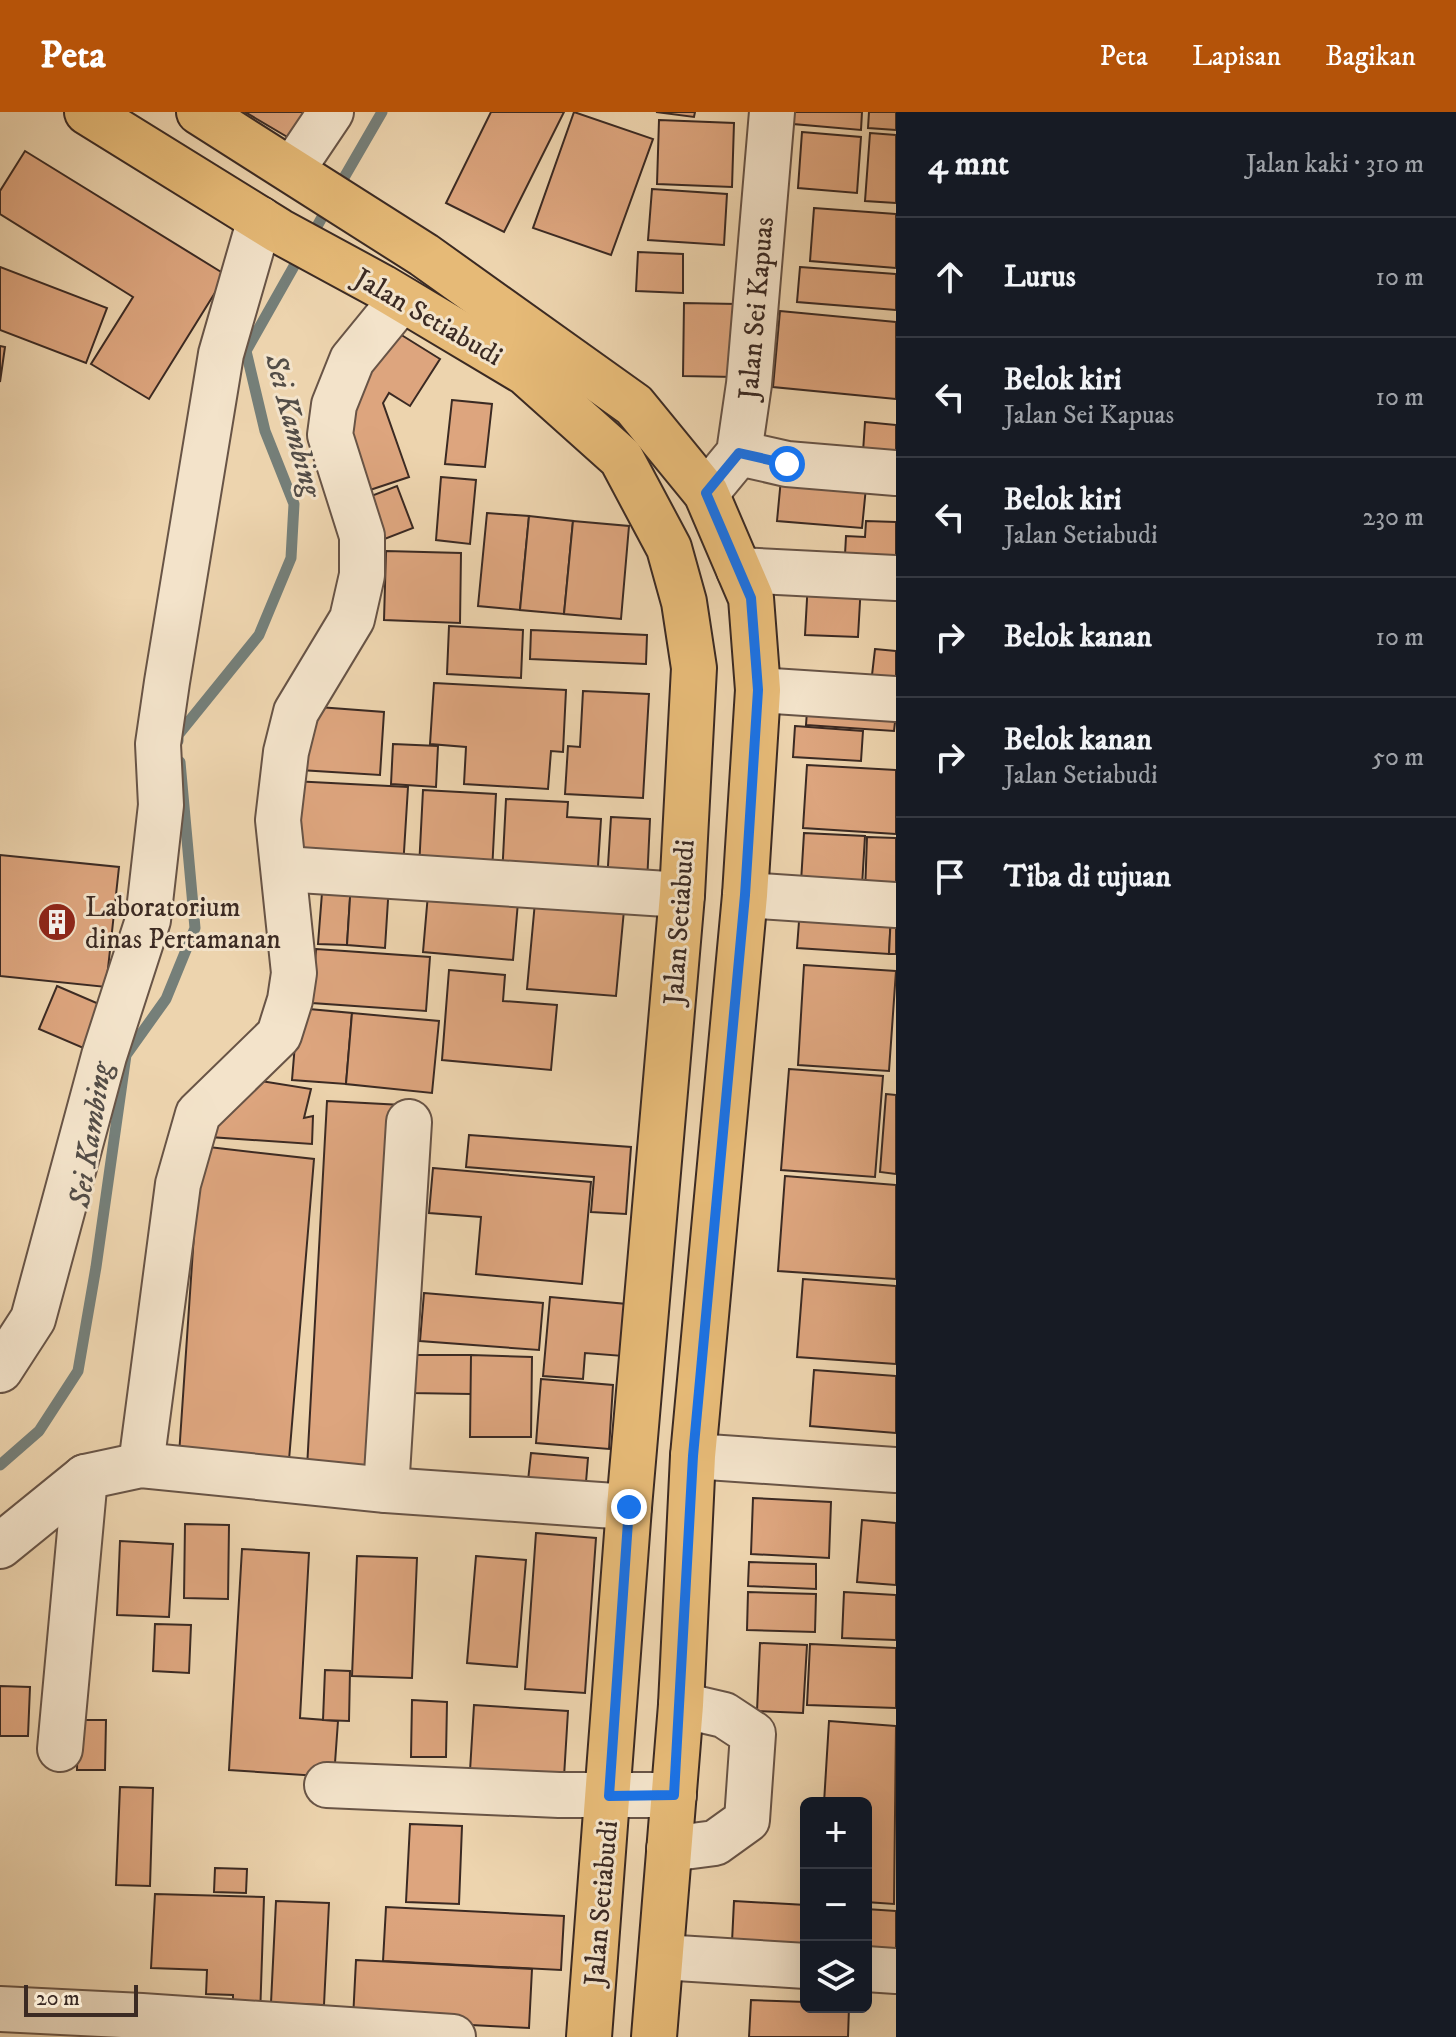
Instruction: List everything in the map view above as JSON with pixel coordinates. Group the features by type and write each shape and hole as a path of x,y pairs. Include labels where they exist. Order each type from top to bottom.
{"main road":[{"name":"Jalan Setiabudi","path":"87,112 270,225 526,373 621,458 669,548 684,602 694,668 682,895 629,1507 589,2037"},
{"name":"Jalan Setiabudi","path":"199,112 424,255 634,405 706,493 751,598 758,690 745,895 693,1456 681,1705 654,2037"}],"street":[{"path":"295,172 331,112"},
{"name":"Jalan Sei Kapuas","path":"739,453 749,384 772,112"},
{"path":"0,1370 33,1319 104,1056 148,920 161,805 158,744 221,354 270,225"},
{"path":"141,1465 178,1184 198,1114 279,1035 290,1000 294,973 278,820 286,752 296,712 352,619 362,575 362,536 330,435 334,405 352,360 392,294"},
{"path":"706,493 739,453 787,464 896,473"},
{"path":"739,570 896,578"},
{"path":"758,690 896,699"},
{"path":"284,869 682,895"},
{"path":"745,895 896,905"},
{"path":"386,1490 409,1122"},
{"path":"693,1456 896,1470"},
{"path":"0,1546 85,1477 141,1465 386,1490 629,1507"},
{"path":"60,1749 85,1477"},
{"path":"669,1849 715,1843 747,1820 753,1734 724,1715 681,1705"},
{"path":"327,1785 609,1796 674,1795"},
{"path":"661,1957 800,1966"},
{"path":"872,1969 896,1971"},
{"path":"0,2009 142,2026 453,2037"}],"building":[{"path":"245,112 327,112 306,148"},
{"path":"491,112 564,112 504,232 446,203"},
{"path":"574,112 653,139 611,255 533,228"},
{"path":"656,112 695,112 694,117"},
{"path":"793,112 862,112 861,130 793,124"},
{"path":"869,112 896,112 896,130 868,128"},
{"path":"659,120 734,123 732,187 657,184"},
{"path":"802,132 861,137 857,193 798,188"},
{"path":"870,133 896,135 896,203 865,201"},
{"path":"25,151 226,275 149,399 91,364 133,297 0,214 0,191"},
{"path":"652,189 727,194 724,245 648,240"},
{"path":"814,208 896,214 896,268 810,261"},
{"path":"638,252 683,254 683,293 636,291"},
{"path":"0,267 107,308 86,363 0,330"},
{"path":"800,267 896,274 896,310 797,302"},
{"path":"684,303 737,304 735,377 683,376"},
{"path":"780,311 896,322 896,399 773,387"},
{"path":"387,326 440,359 410,406 389,393 383,403 409,477 364,492 334,410"},
{"path":"0,346 5,347 0,382"},
{"path":"452,400 492,404 485,467 445,464"},
{"path":"865,422 896,425 896,469 862,467"},
{"path":"782,468 867,477 862,528 777,521"},
{"path":"441,477 476,480 470,544 436,540"},
{"path":"397,486 413,528 382,540 366,498"},
{"path":"487,513 529,516 520,610 478,606"},
{"path":"529,516 573,521 564,614 520,610"},
{"path":"573,521 629,526 621,619 564,614"},
{"path":"866,521 896,522 896,575 844,573 846,536 865,537"},
{"path":"386,551 461,553 460,623 384,620"},
{"path":"808,581 861,584 858,637 805,635"},
{"path":"449,626 523,630 521,678 447,674"},
{"path":"531,630 647,635 646,664 530,659"},
{"path":"875,649 896,651 896,687 871,684"},
{"path":"434,683 566,690 563,752 551,751 548,789 464,784 466,747 430,744"},
{"path":"583,691 649,694 643,798 565,794 568,746 580,747"},
{"path":"808,697 896,713 894,731 806,725"},
{"path":"305,706 384,712 380,775 300,770"},
{"path":"795,726 863,731 861,761 793,757"},
{"path":"393,744 438,746 436,787 391,784"},
{"path":"807,765 896,770 896,834 803,828"},
{"path":"292,781 408,787 403,868 287,861"},
{"path":"423,790 496,794 492,872 419,868"},
{"path":"506,799 568,802 567,817 601,819 597,882 502,877"},
{"path":"611,817 650,819 647,884 607,882"},
{"path":"804,833 865,836 862,886 801,882"},
{"path":"867,837 896,838 896,894 865,893"},
{"name":"Laboratorium dinas Pertamanan","path":"0,855 119,867 106,987 0,976"},
{"path":"323,880 351,882 347,945 318,944"},
{"path":"351,882 389,884 385,948 347,945"},
{"path":"428,894 518,902 513,960 423,952"},
{"path":"535,902 624,910 616,996 527,989"},
{"path":"800,908 891,913 889,954 797,948"},
{"path":"891,913 896,913 896,954 889,954"},
{"path":"316,949 430,957 426,1011 312,1003"},
{"path":"804,965 896,971 889,1071 798,1065"},
{"path":"449,970 505,975 503,1001 557,1005 551,1070 442,1060"},
{"path":"57,986 106,1007 88,1050 39,1029"},
{"path":"298,1008 352,1013 346,1084 292,1080"},
{"path":"352,1013 439,1021 432,1093 346,1084"},
{"path":"789,1069 883,1076 875,1177 781,1170"},
{"path":"261,1081 311,1089 304,1118 313,1116 312,1144 210,1137 226,1097"},
{"path":"886,1094 896,1095 896,1174 880,1172"},
{"path":"327,1101 402,1105 375,1471 307,1468"},
{"path":"469,1135 631,1147 626,1214 591,1212 594,1177 466,1167"},
{"path":"200,1146 314,1159 289,1460 179,1455"},
{"path":"433,1168 591,1182 582,1284 476,1274 481,1217 429,1213"},
{"path":"785,1176 896,1185 896,1279 778,1271"},
{"path":"803,1279 896,1286 896,1364 797,1357"},
{"path":"424,1293 543,1303 539,1350 420,1341"},
{"path":"550,1297 627,1304 623,1356 585,1353 583,1379 543,1376"},
{"path":"411,1355 471,1355 471,1394 410,1393"},
{"path":"471,1355 532,1357 531,1437 470,1437"},
{"path":"814,1370 896,1376 896,1433 810,1426"},
{"path":"541,1379 613,1385 609,1449 536,1443"},
{"path":"531,1453 588,1458 585,1494 527,1490"},
{"path":"753,1498 831,1502 829,1558 751,1554"},
{"path":"862,1520 896,1523 896,1585 857,1582"},
{"path":"185,1524 229,1525 228,1599 184,1598"},
{"path":"536,1533 596,1538 585,1693 525,1689"},
{"path":"120,1541 173,1544 169,1617 117,1615"},
{"path":"242,1549 309,1553 300,1718 338,1721 334,1777 229,1770"},
{"path":"357,1556 417,1558 412,1678 352,1676"},
{"path":"476,1556 526,1560 517,1667 467,1663"},
{"path":"749,1562 816,1564 816,1589 748,1586"},
{"path":"748,1592 816,1594 815,1632 747,1630"},
{"path":"844,1592 896,1595 896,1640 842,1638"},
{"path":"155,1624 191,1625 189,1673 153,1671"},
{"path":"760,1643 807,1645 803,1713 757,1711"},
{"path":"810,1644 896,1648 896,1708 807,1705"},
{"path":"325,1670 350,1671 349,1721 323,1720"},
{"path":"0,1686 30,1687 28,1736 0,1736"},
{"path":"412,1700 447,1702 446,1757 411,1757"},
{"path":"474,1705 568,1711 564,1777 470,1771"},
{"path":"78,1720 106,1720 105,1770 77,1770"},
{"path":"829,1721 896,1726 894,1904 872,1902 872,1797 824,1797"},
{"path":"120,1787 153,1788 150,1886 116,1885"},
{"path":"410,1824 462,1826 459,1904 406,1902"},
{"path":"215,1868 247,1869 246,1893 214,1892"},
{"path":"155,1894 264,1897 260,2017 233,2016 233,1995 206,1994 207,1970 151,1968"},
{"path":"276,1901 329,1903 324,2005 271,2003"},
{"path":"734,1901 800,1905 800,1946 732,1942"},
{"path":"386,1907 564,1916 561,1970 383,1961"},
{"path":"872,1909 896,1911 896,1956 872,1954"},
{"path":"356,1960 532,1969 529,2028 353,2019"},
{"path":"751,2000 800,2002 800,2013 849,2013 848,2037 749,2037"}],"waterway":[{"name":"Sei Kambing","path":"338,188 382,112"},
{"name":"Sei Kambing","path":"311,237 330,203"},
{"name":"Sei Kambing","path":"178,741 178,735 259,635 291,558 294,504 265,431 246,351 302,252"},
{"name":"Sei Kambing","path":"0,1465 39,1431 78,1371 126,1055 166,999 195,928 180,762"}],"place":[{"name":"Laboratorium dinas Pertamanan","path":"57,922"}],"route":[{"path":"629,1507 609,1796 674,1795 693,1456 745,895 758,690 751,598 706,493 739,453 787,464"}]}
